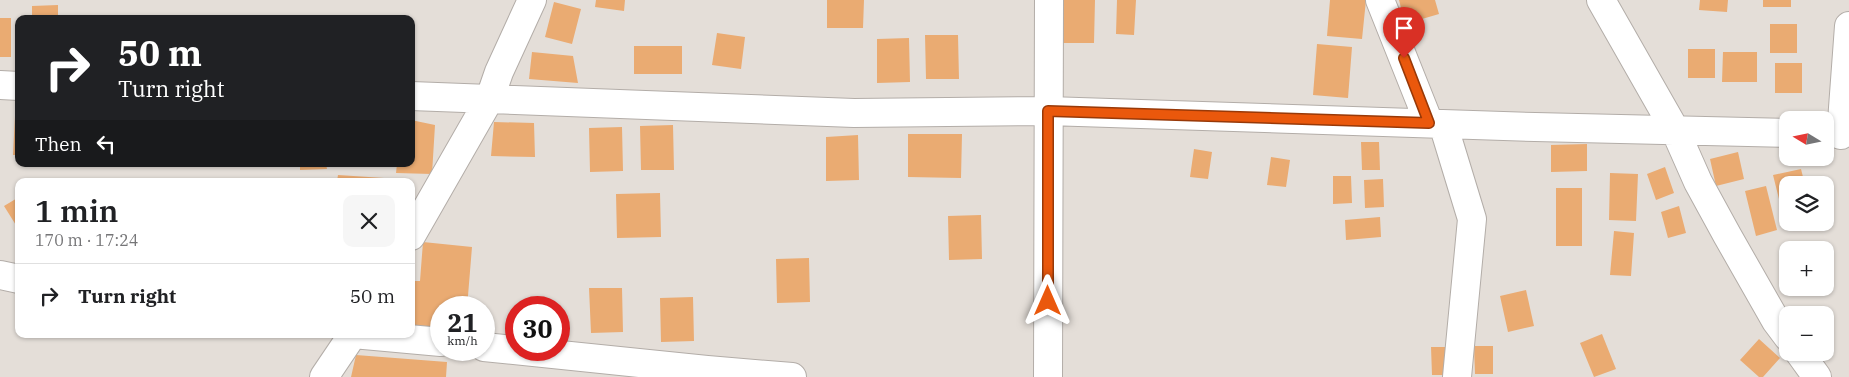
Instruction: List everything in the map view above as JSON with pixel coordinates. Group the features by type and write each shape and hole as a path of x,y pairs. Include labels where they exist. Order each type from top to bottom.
{"street":[{"path":"415,229 490,98 499,72 532,0"},
{"path":"1048,377 1049,0"},
{"path":"1380,0 1436,123 1472,219 1456,377"},
{"path":"1601,0 1675,130 1698,182 1779,325"},
{"path":"1838,135 1849,26"},
{"path":"0,85 15,86"},
{"path":"415,96 854,112 1048,111 1779,133"},
{"path":"0,275 15,278"},
{"path":"324,377 350,338"},
{"path":"397,338 430,341"},
{"path":"495,348 792,377"},
{"path":"1805,361 1816,377"}],"building":[{"path":"596,0 625,0 624,11 595,7"},
{"path":"827,0 864,0 863,28 827,28"},
{"path":"1056,0 1095,0 1094,43 1056,43"},
{"path":"1117,0 1136,0 1134,35 1116,34"},
{"path":"1330,0 1366,0 1362,39 1327,36"},
{"path":"1399,0 1435,0 1439,14 1405,24"},
{"path":"1700,0 1728,0 1727,12 1699,10"},
{"path":"1763,0 1791,0 1791,7 1763,7"},
{"path":"554,2 581,9 572,44 545,37"},
{"path":"58,5 58,15 32,15 32,6"},
{"path":"0,18 11,18 11,57 0,57"},
{"path":"1770,24 1797,24 1797,53 1770,53"},
{"path":"717,33 745,37 741,69 712,65"},
{"path":"925,35 958,35 959,79 926,79"},
{"path":"909,38 910,82 877,83 877,39"},
{"path":"1317,44 1352,47 1348,98 1313,95"},
{"path":"634,46 682,46 682,74 634,74"},
{"path":"1688,49 1715,49 1715,78 1688,78"},
{"path":"532,52 573,56 578,83 529,79"},
{"path":"1723,52 1757,52 1757,82 1722,82"},
{"path":"1775,63 1802,63 1802,93 1775,93"},
{"path":"15,116 15,155 13,155"},
{"path":"415,121 435,125 432,174 396,173 397,167 415,167"},
{"path":"494,122 534,123 535,157 491,156"},
{"path":"673,125 674,170 641,170 640,126"},
{"path":"622,127 623,171 590,172 589,128"},
{"path":"908,134 962,134 961,178 908,177"},
{"path":"858,135 859,180 826,181 826,137"},
{"path":"1361,142 1379,142 1380,170 1362,170"},
{"path":"1587,144 1587,171 1551,172 1551,145"},
{"path":"1194,149 1212,152 1208,179 1190,177"},
{"path":"1738,152 1744,179 1716,186 1710,159"},
{"path":"1271,157 1290,160 1286,187 1267,185"},
{"path":"300,167 327,167 327,169 300,170"},
{"path":"1665,167 1674,193 1656,200 1647,174"},
{"path":"1801,169 1803,176 1779,176 1779,199 1773,175"},
{"path":"1610,173 1638,174 1636,221 1609,220"},
{"path":"338,175 384,178 338,178"},
{"path":"1333,176 1351,176 1352,203 1333,204"},
{"path":"1383,179 1384,207 1365,208 1364,180"},
{"path":"1766,186 1777,230 1756,236 1745,191"},
{"path":"1556,188 1582,188 1582,246 1556,246"},
{"path":"660,193 661,237 617,238 616,194"},
{"path":"15,199 15,224 4,206"},
{"path":"1679,206 1686,233 1668,238 1661,212"},
{"path":"981,215 982,259 949,260 948,216"},
{"path":"1380,217 1381,237 1346,240 1345,220"},
{"path":"1614,231 1634,233 1631,276 1610,275"},
{"path":"423,242 472,247 468,296 430,296 430,326 415,325 415,281 420,281"},
{"path":"809,258 810,302 777,303 776,259"},
{"path":"589,288 622,288 623,332 591,333"},
{"path":"1526,290 1534,326 1508,332 1500,296"},
{"path":"693,297 694,341 661,342 660,298"},
{"path":"1602,334 1616,369 1594,377 1580,343"},
{"path":"1759,339 1779,357 1763,377 1759,377 1740,360"},
{"path":"1474,346 1493,346 1493,374 1475,374"},
{"path":"1431,347 1450,347 1450,375 1432,375"},
{"path":"356,355 447,362 446,377 351,377"}],"route":[{"path":"1048,301 1048,111 1429,123 1404,58"}]}
